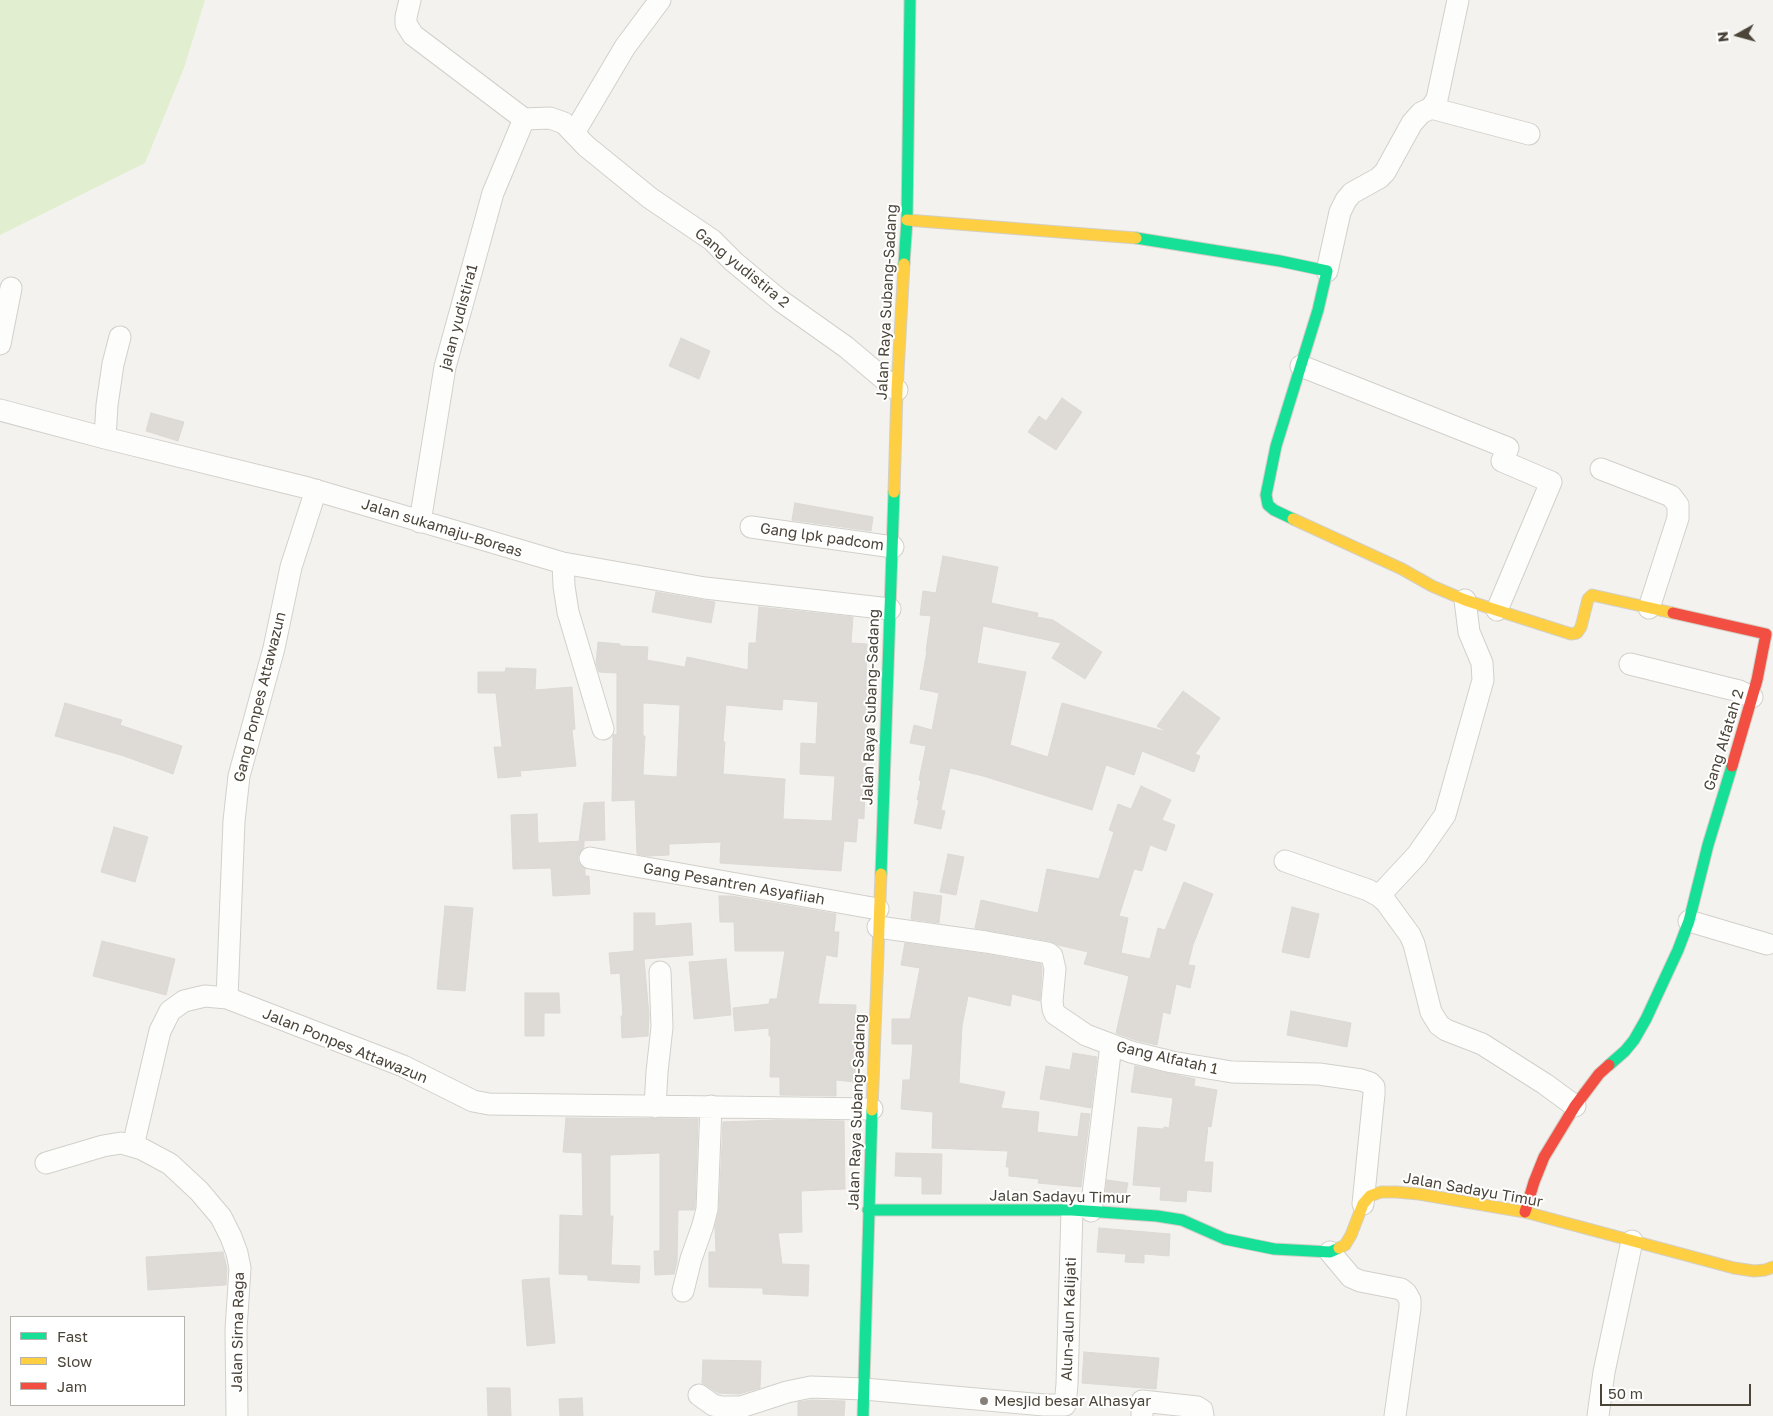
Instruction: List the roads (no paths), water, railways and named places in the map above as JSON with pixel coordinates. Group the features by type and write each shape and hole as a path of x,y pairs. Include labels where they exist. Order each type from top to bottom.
{"street":[{"path":"410,0 406,24 413,35 524,119"},
{"path":"580,140 625,47 660,0"},
{"name":"Jalan Raya Subang-Sadang","path":"864,1416 868,1210 893,546 896,390 907,220 910,0"},
{"path":"1458,0 1437,99 1431,108 1421,113 1412,123 1380,178 1352,193 1340,212 1318,310 1301,366 1508,448 1502,461 1551,482 1497,610"},
{"path":"1431,108 1529,134"},
{"name":"Gang yudistira 2","path":"524,119 550,118 564,123 580,140 650,198 712,240 734,262 774,295 846,347 896,390"},
{"name":"jalan yudistira1","path":"420,522 445,367 493,193 524,119"},
{"path":"907,220 1133,238 1280,261 1327,272"},
{"path":"0,344 11,288"},
{"path":"106,438 107,404 120,336"},
{"name":"Gang Alfatah 2","path":"1301,366 1276,446 1266,495 1268,505 1274,510 1465,600 1571,634 1578,633 1588,599 1592,595 1649,608 1770,628 1758,680 1708,845 1689,921 1678,950 1646,1019 1634,1040 1626,1051 1599,1074 1575,1106 1544,1157 1525,1212"},
{"name":"Jalan sukamaju-Boreas","path":"0,410 316,490 563,563 705,588 890,609"},
{"path":"1601,469 1670,496 1678,505 1678,518 1649,608"},
{"name":"Gang Ponpes Attawazun","path":"228,998 234,821 239,776 274,648 291,567 316,490"},
{"name":"Gang lpk padcom","path":"751,527 893,546"},
{"path":"563,563 568,612 603,729"},
{"path":"1379,896 1417,856 1445,815 1483,680 1482,663 1469,632 1465,600"},
{"path":"1630,664 1738,691 1752,697"},
{"name":"Gang Pesantren Asyafiiah","path":"590,858 878,918"},
{"path":"1286,861 1368,890 1379,896 1400,922 1414,944 1431,1012 1439,1025 1446,1030 1482,1044 1545,1084 1575,1106"},
{"name":"Gang Alfatah 1","path":"878,918 986,942 1048,953 1052,956 1056,968 1052,1001 1055,1014 1086,1035 1111,1045 1172,1062 1232,1072 1319,1074 1370,1083 1374,1087 1374,1094 1363,1204"},
{"path":"1689,921 1767,944"},
{"path":"655,1107 656,1072 662,1027 660,972"},
{"name":"Jalan Ponpes Attawazun","path":"133,1146 160,1031 170,1011 184,1001 205,996 228,998 402,1066 473,1101 489,1104 872,1109"},
{"name":"Alun-alun Kalijati","path":"699,1395 712,1405 741,1407 788,1392 812,1387 864,1389 1065,1411 1082,1210 1111,1045"},
{"path":"683,1290 707,1209 711,1106"},
{"name":"Jalan Sirna Raga","path":"46,1163 103,1146 121,1143 133,1146 170,1164 221,1217 237,1253 240,1268 236,1330 236,1416"},
{"name":"Jalan Sadayu Timur","path":"1363,1204 1370,1196 1381,1192 1419,1194 1525,1212 1734,1268 1764,1270 1773,1267"},
{"path":"1363,1204 1351,1236 1345,1245 1330,1252 1351,1276 1360,1281 1401,1289 1410,1300 1395,1416"},
{"name":"Jalan Sadayu Timur","path":"868,1210 1082,1210 1172,1217 1225,1239 1244,1244 1274,1249 1330,1252"},
{"path":"1598,1416 1604,1372 1632,1241"},
{"path":"1142,1416 1142,1401 1197,1407 1202,1410 1203,1416"}],"place":[{"name":"Mesjid besar Alhasyar","path":"984,1401"}]}
